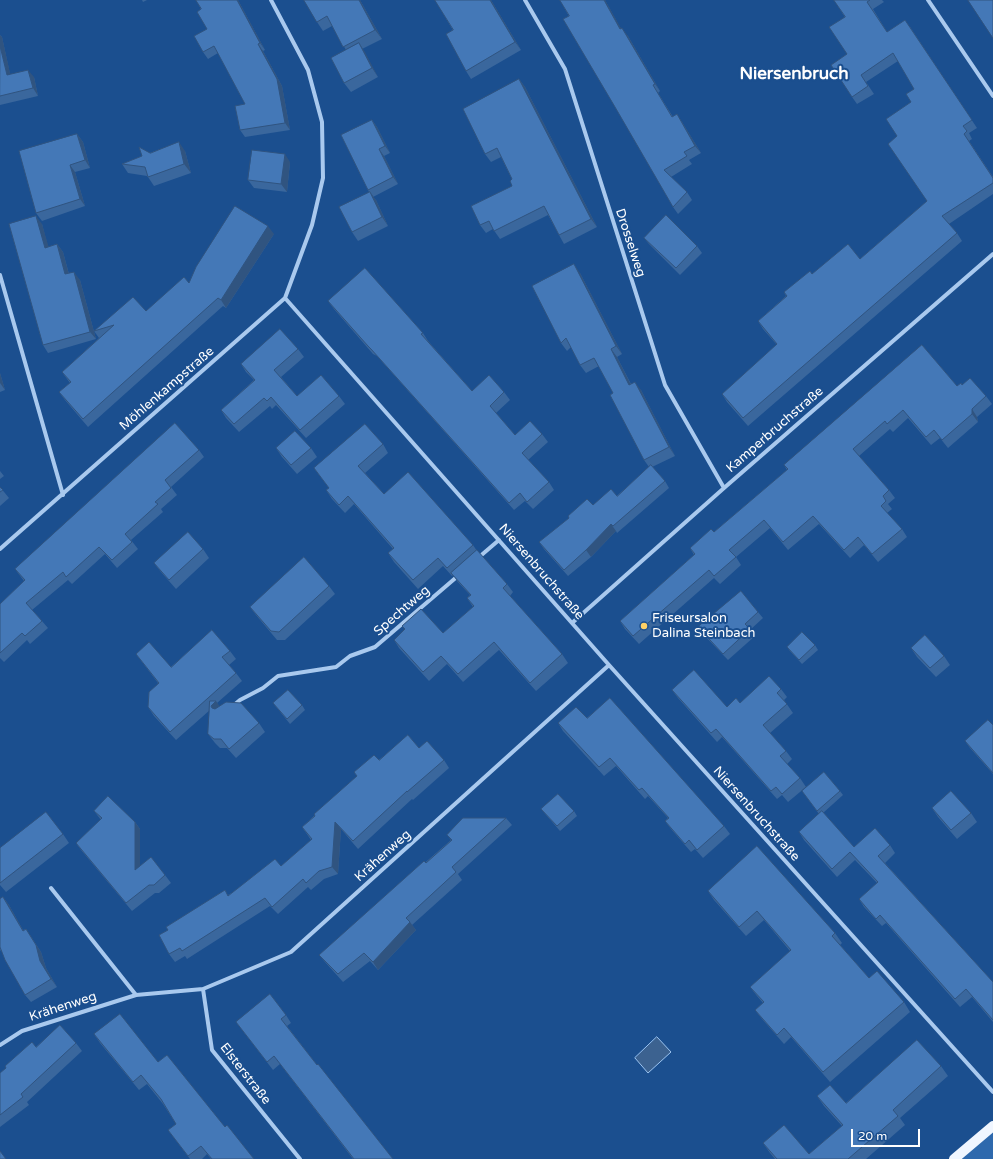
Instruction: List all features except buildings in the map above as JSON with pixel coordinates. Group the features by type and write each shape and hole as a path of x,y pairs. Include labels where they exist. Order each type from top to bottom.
{"main road":[{"path":"954,1159 993,1126"}],"street":[{"path":"271,0 308,70 322,122 323,178 312,225 286,298"},
{"name":"Drosselweg","path":"525,0 565,69 665,385 724,488"},
{"path":"928,0 993,96"},
{"name":"Kamperbruchstraße","path":"572,623 724,488 993,254"},
{"path":"0,275 62,495"},
{"name":"Möhlenkampstraße","path":"0,549 286,298"},
{"name":"Niersenbruchstraße","path":"286,298 609,665 993,1092"},
{"path":"476,560 499,540"},
{"name":"Spechtweg","path":"230,707 263,688 278,676 336,667 350,656 375,647 464,570"},
{"name":"Krähenweg","path":"0,1045 22,1031 136,995 203,989 291,952 609,665"},
{"path":"51,888 136,995"},
{"name":"Elsterstraße","path":"203,989 212,1050 300,1159"}],"shaded area":[{"path":"657,1037 671,1052 648,1073 635,1058"},
{"path":"993,1125 993,1159 953,1159"}],"place":[{"name":"Friseursalon Dalina Steinbach","path":"644,626"}],"district":[{"name":"Niersenbruch","path":"794,75"}]}
